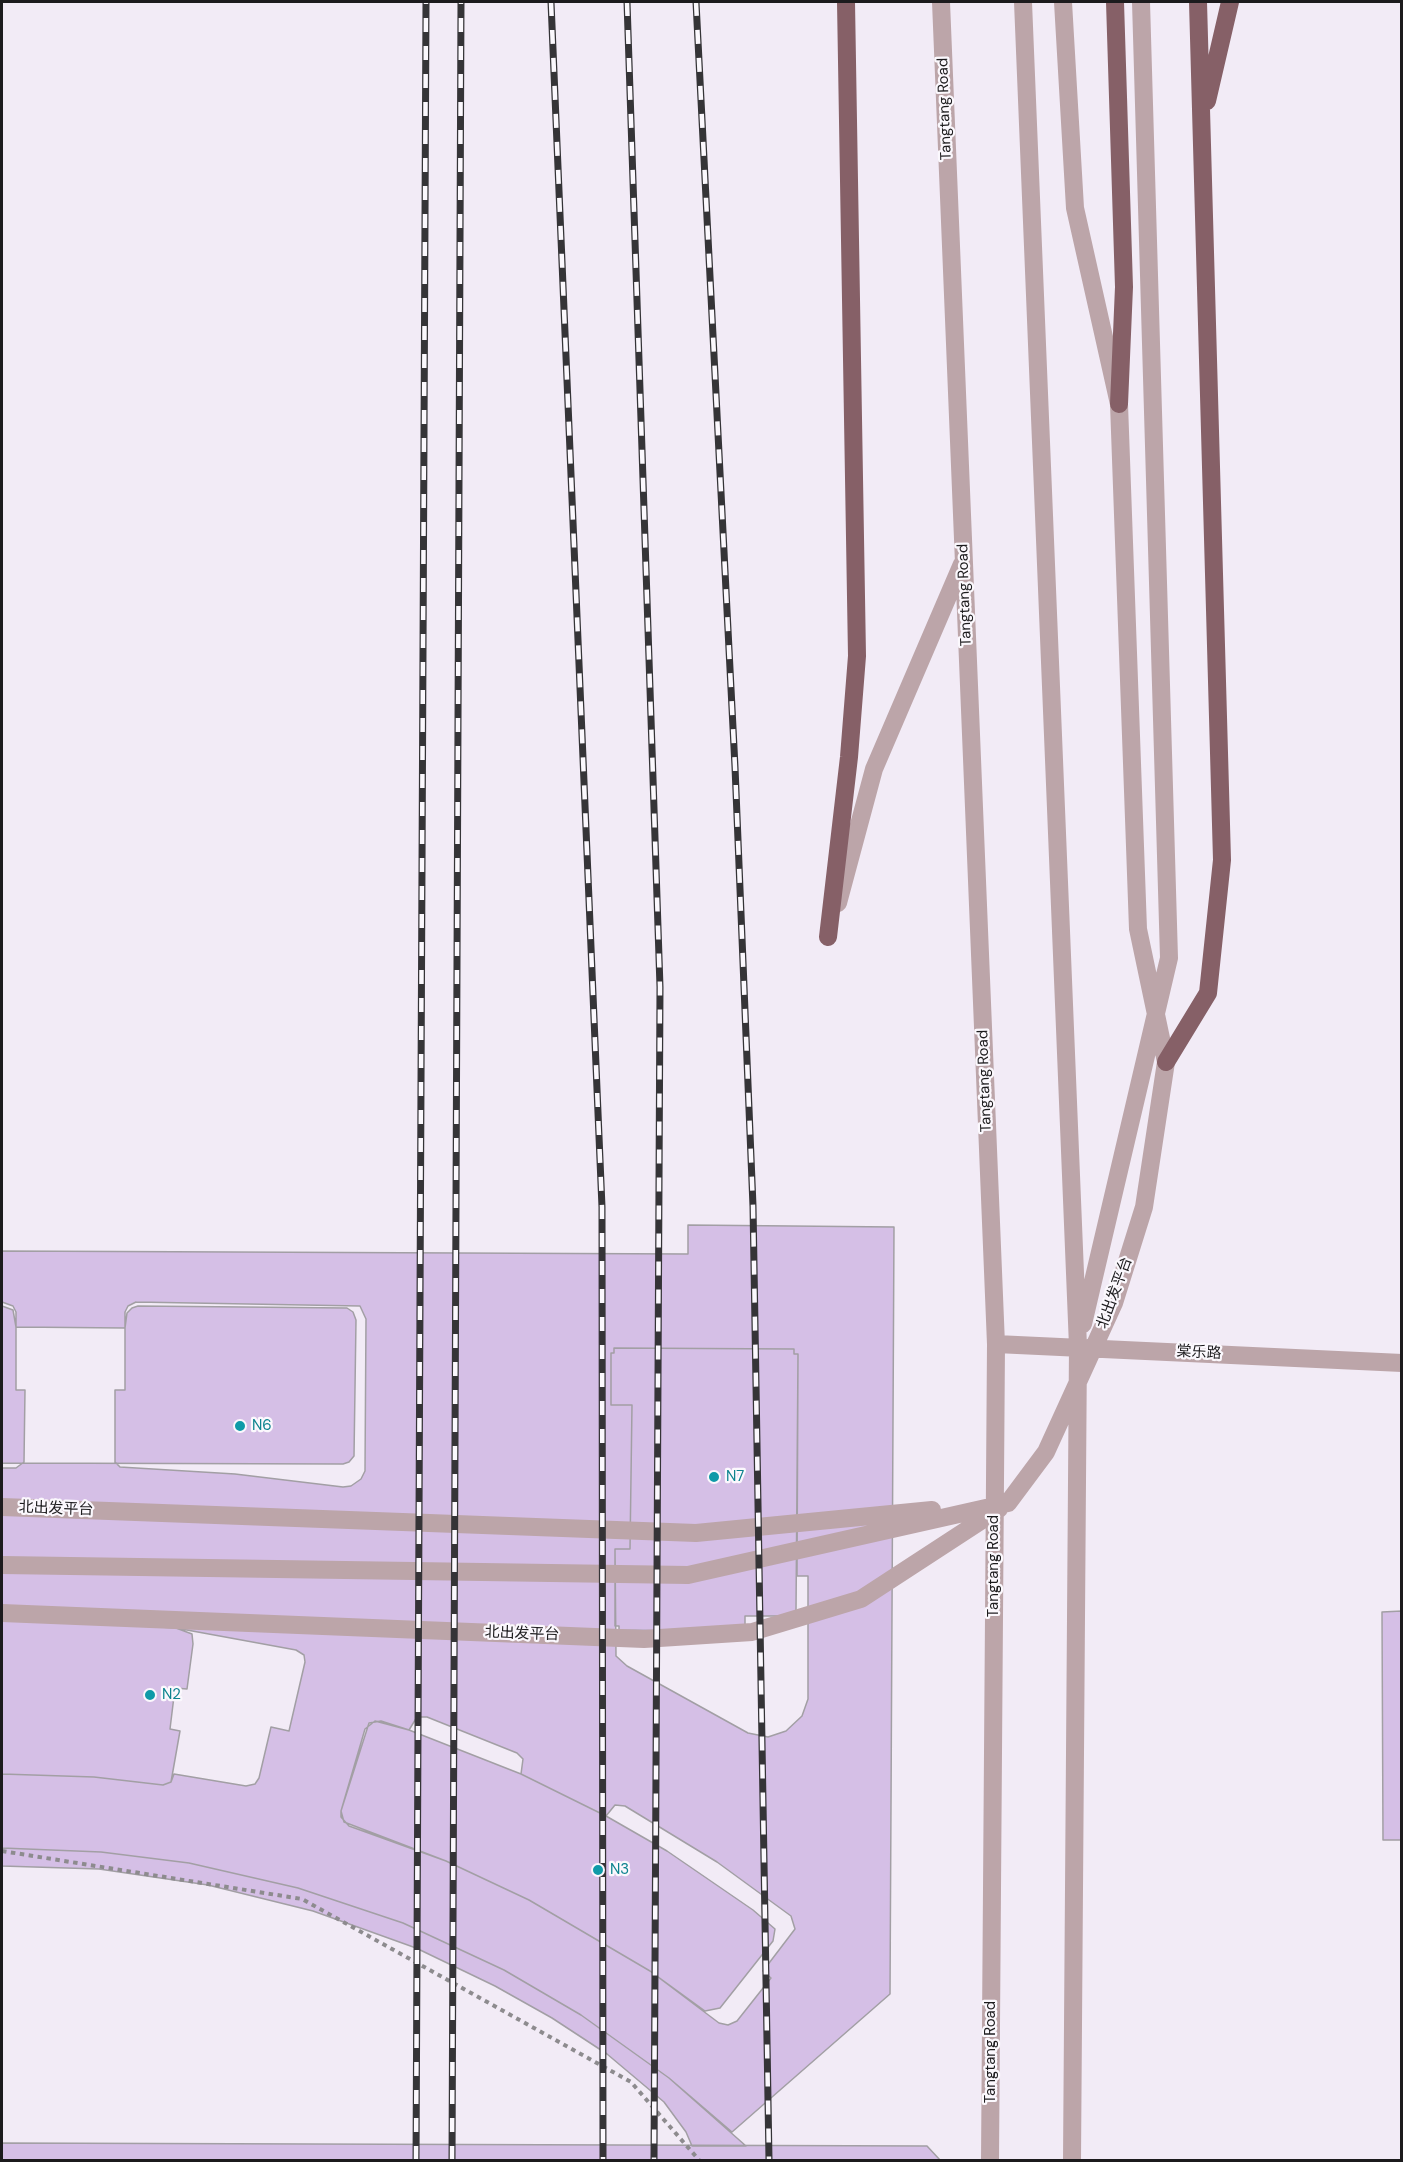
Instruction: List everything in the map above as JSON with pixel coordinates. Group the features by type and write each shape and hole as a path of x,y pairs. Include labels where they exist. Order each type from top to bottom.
{"main road":[{"path":"828,938 849,757 857,656 846,2"},
{"path":"1115,2 1124,288 1119,404"},
{"path":"1166,1062 1208,993 1222,860 1198,2"},
{"path":"1201,126 1230,2"}],"street":[{"name":"Tangtang Road","path":"941,2 996,1344 990,2160"},
{"path":"1023,2 1078,1346 1072,2160"},
{"path":"1063,2 1075,208 1119,404 1138,929 1166,1062"},
{"path":"1078,1346 1169,958 1141,2"},
{"path":"828,938 874,769 964,559"},
{"name":"北出发平台","path":"2,1613 645,1639 752,1632 861,1599 1008,1503 1046,1452 1114,1303 1144,1207 1166,1062"},
{"name":"棠乐路","path":"996,1344 1078,1346 1401,1363"},
{"path":"2,1565 688,1575 1008,1503"},
{"name":"北出发平台","path":"2,1507 696,1533 1008,1503"}],"path":[{"path":"2,1851 302,1899 631,2082 699,2160"}],"shaded area":[{"path":"2,2 1401,2 1401,2160 2,2160"}],"building":[{"path":"688,1225 894,1227 890,1994 732,2132 669,2078 581,2015 504,1970 403,1923 298,1888 189,1863 101,1852 2,1848 2,1251 688,1254"},
{"path":"2,1302 13,1306 16,1312 16,1390 25,1390 24,1462 16,1468 2,1468"},
{"name":"N6","path":"136,1302 360,1306 366,1319 365,1471 361,1479 351,1486 343,1487 235,1474 120,1467 115,1462 115,1390 125,1390 125,1312 128,1306"},
{"name":"N6","path":"2,1306 13,1310 16,1327 125,1328 127,1313 138,1306 347,1308 353,1312 356,1320 354,1456 349,1462 343,1464 2,1463"},
{"name":"N7","path":"614,1348 794,1349 794,1354 798,1354 796,1611 793,1616 745,1616 745,1632 619,1630 619,1626 615,1626 615,1549 630,1549 632,1405 611,1405 611,1353 614,1353"},
{"name":"N7","path":"614,1348 794,1349 794,1354 798,1354 797,1576 808,1576 808,1699 802,1716 786,1731 768,1737 748,1733 627,1666 616,1656 615,1549 630,1549 632,1405 611,1405 611,1353 614,1353"},
{"path":"1402,1611 1402,1840 1383,1840 1382,1612"},
{"name":"N2","path":"2,1617 176,1628 192,1634 193,1644 187,1689 175,1688 170,1729 180,1731 171,1782 163,1785 94,1777 2,1774"},
{"name":"N2","path":"2,1617 176,1628 296,1650 304,1655 305,1662 289,1731 271,1727 259,1778 255,1784 246,1786 174,1774 171,1782 163,1785 94,1777 2,1774"},
{"name":"N3","path":"417,1717 427,1717 517,1753 523,1759 521,1774 606,1816 615,1805 625,1806 717,1862 791,1916 795,1929 763,1971 771,1978 737,2021 728,2025 719,2023 650,1971 529,1900 446,1861 344,1822 341,1811 369,1723 381,1721 409,1730"},
{"name":"N3","path":"375,1721 409,1730 521,1774 606,1816 667,1851 753,1910 775,1929 773,1941 720,2008 705,2011 650,1971 529,1900 446,1861 349,1826 341,1817 341,1811 365,1729"},
{"path":"2,1848 101,1852 189,1863 298,1888 403,1923 504,1970 581,2015 669,2078 746,2146 692,2146 686,2132 664,2102 607,2054 552,2018 495,1986 416,1948 313,1911 208,1885 99,1869 2,1866"},
{"path":"2,2143 927,2146 940,2160 2,2160"}],"railway":[{"path":"416,2160 426,2"},
{"path":"452,2160 461,2"},
{"path":"551,2 602,1207 603,2160"},
{"path":"627,2 660,987 654,2160"},
{"path":"696,2 735,767 753,1206 769,2160"}],"place":[{"name":"N6","path":"240,1426"},
{"name":"N7","path":"714,1477"},
{"name":"N2","path":"150,1695"},
{"name":"N3","path":"598,1870"}]}
